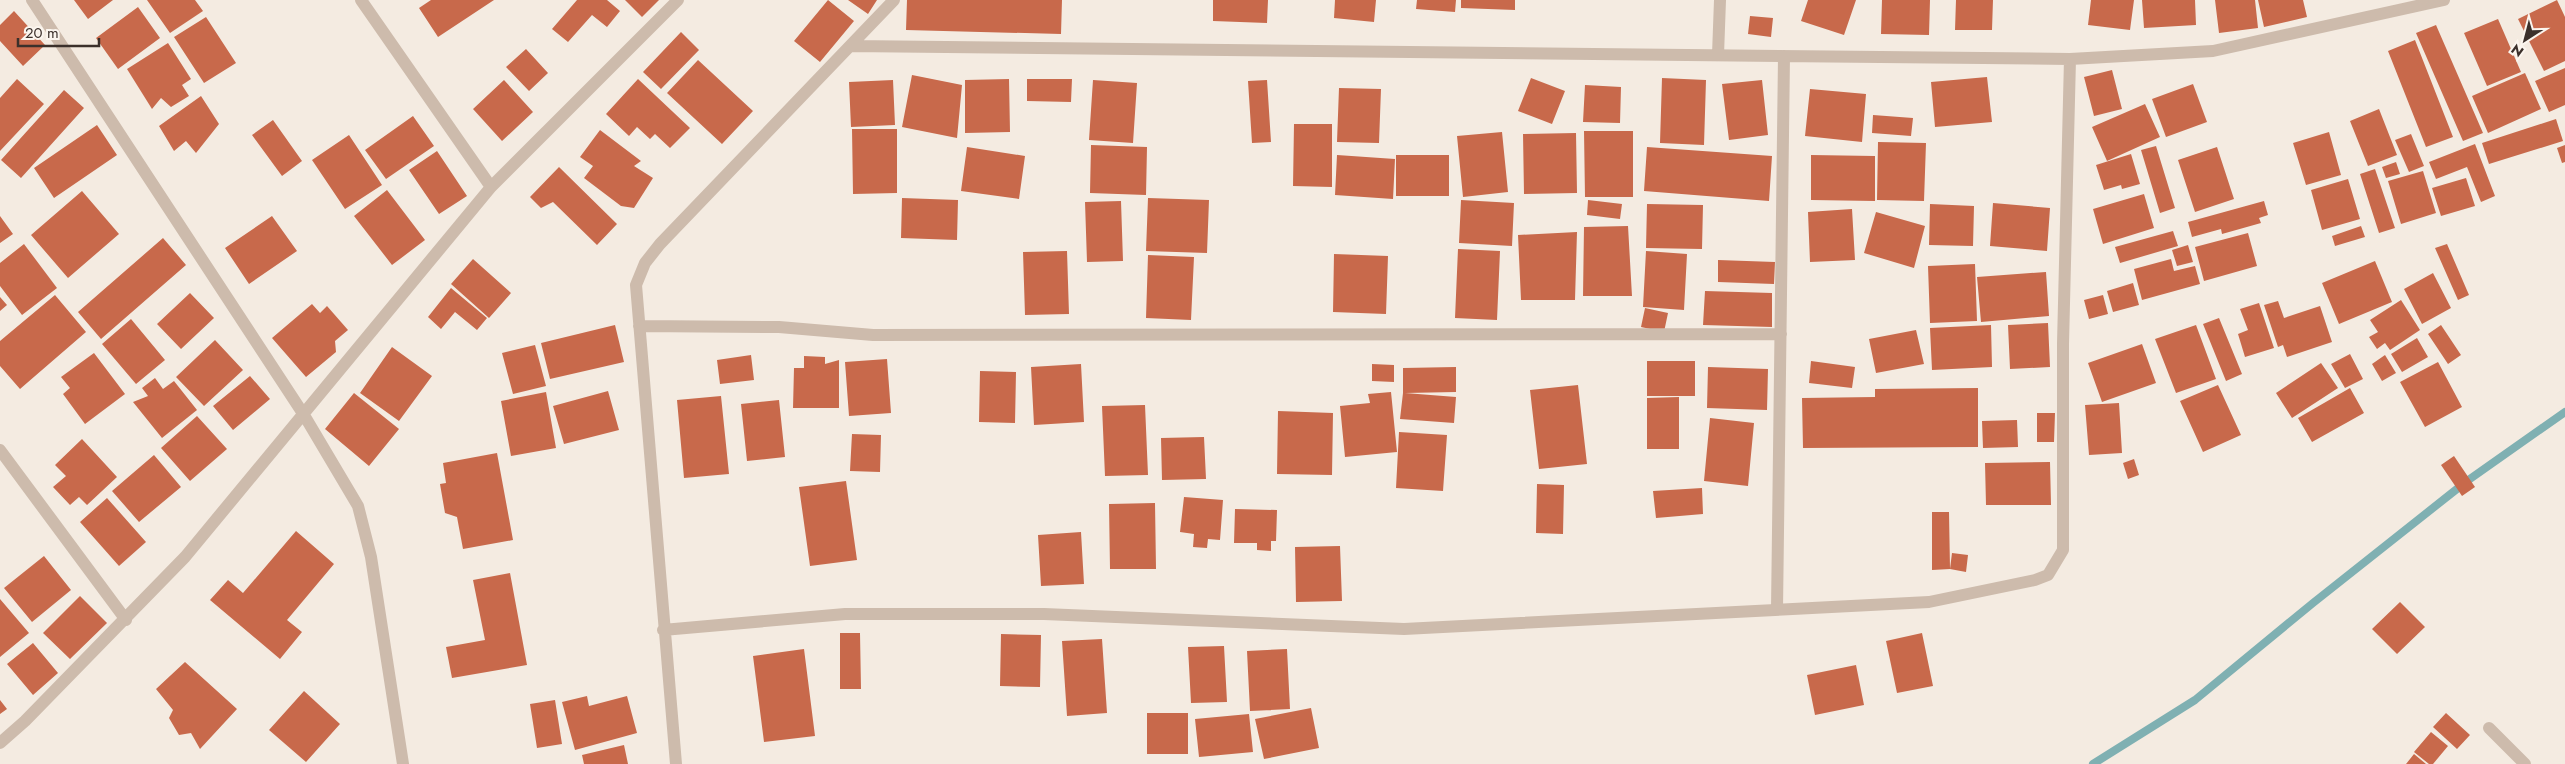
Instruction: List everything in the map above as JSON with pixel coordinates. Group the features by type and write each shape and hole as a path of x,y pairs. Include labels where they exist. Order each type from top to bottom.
{"street":[{"path":"32,0 304,415 358,506 371,557 403,764"},
{"path":"361,0 491,187"},
{"path":"0,743 126,620 185,557 491,187 678,0"},
{"path":"676,764 663,630 636,285 650,256 894,0"},
{"path":"1718,55 1720,0"},
{"path":"850,46 2070,58 2213,51 2444,0"},
{"path":"1777,610 1784,56"},
{"path":"663,630 845,614 1044,614 1404,629 1929,602 2035,580 2048,575 2057,563 2063,550 2063,344 2070,58"},
{"path":"639,326 779,327 873,335 1781,334"},
{"path":"0,450 126,620"},
{"path":"2489,728 2526,764"}],"building":[{"path":"74,0 113,0 88,19"},
{"path":"147,0 195,0 203,11 170,33"},
{"path":"431,0 494,0 438,37 419,8"},
{"path":"577,0 607,0 620,11 607,27 592,15 568,42 552,29"},
{"path":"625,0 659,0 642,17"},
{"path":"828,0 854,21 820,62 794,41"},
{"path":"848,0 877,0 868,14"},
{"path":"907,0 1062,0 1061,34 906,30"},
{"path":"1213,0 1268,0 1267,23 1213,21"},
{"path":"1335,0 1376,0 1374,22 1334,18"},
{"path":"1417,0 1456,0 1455,12 1416,9"},
{"path":"1461,0 1515,0 1515,10 1461,8"},
{"path":"1808,0 1856,0 1844,35 1801,21"},
{"path":"1882,0 1930,0 1929,35 1881,34"},
{"path":"1956,0 1993,0 1992,30 1955,30"},
{"path":"2091,0 2134,0 2130,30 2088,25"},
{"path":"2142,0 2195,0 2196,25 2144,28"},
{"path":"2215,0 2255,0 2258,28 2219,33"},
{"path":"2258,0 2303,0 2307,17 2264,27"},
{"path":"2557,0 2565,17 2565,61 2544,71 2518,19"},
{"path":"138,7 160,38 118,69 96,38"},
{"path":"14,11 45,45 23,66 0,41 0,25"},
{"path":"1750,16 1773,18 1771,37 1748,34"},
{"path":"206,17 236,63 204,83 174,37"},
{"path":"2498,19 2521,72 2487,86 2464,33"},
{"path":"2436,25 2483,133 2463,141 2416,33"},
{"path":"681,32 699,50 661,89 643,72"},
{"path":"2415,40 2453,137 2426,147 2388,51"},
{"path":"168,43 191,79 182,85 189,96 171,107 161,98 152,109 127,69"},
{"path":"526,49 548,73 529,91 506,67"},
{"path":"698,60 753,111 722,144 667,93"},
{"path":"2565,68 2565,105 2549,112 2535,81"},
{"path":"2112,70 2122,109 2094,116 2084,77"},
{"path":"2525,73 2541,109 2488,133 2472,96"},
{"path":"912,75 962,85 957,138 902,127"},
{"path":"1987,77 1992,122 1935,127 1931,82"},
{"path":"1531,78 1565,91 1552,124 1518,111"},
{"path":"1662,78 1706,80 1704,145 1660,143"},
{"path":"17,79 44,104 0,151 0,98"},
{"path":"638,79 690,128 670,148 655,134 650,139 637,127 629,136 606,114"},
{"path":"1009,79 1010,132 965,133 965,80"},
{"path":"1027,79 1072,79 1071,102 1027,101"},
{"path":"504,80 533,112 502,141 473,109"},
{"path":"893,80 895,125 851,127 849,82"},
{"path":"1093,80 1137,83 1133,143 1089,140"},
{"path":"1267,80 1271,142 1252,143 1248,81"},
{"path":"1762,80 1768,135 1729,140 1722,84"},
{"path":"2193,84 2207,122 2166,137 2152,99"},
{"path":"1585,85 1621,87 1620,123 1583,122"},
{"path":"1339,88 1381,89 1379,143 1337,142"},
{"path":"1810,89 1866,94 1862,142 1805,136"},
{"path":"64,90 84,108 21,178 1,160"},
{"path":"201,96 219,124 196,153 186,141 174,151 159,126"},
{"path":"2145,104 2160,137 2107,161 2092,127"},
{"path":"2379,109 2397,155 2368,166 2350,121"},
{"path":"1873,115 1913,118 1911,136 1872,133"},
{"path":"413,116 434,146 386,179 365,150"},
{"path":"2556,119 2563,141 2489,164 2482,143"},
{"path":"273,120 302,161 282,176 252,135"},
{"path":"1294,124 1332,124 1332,187 1293,186"},
{"path":"97,125 117,155 54,198 34,168"},
{"path":"852,129 897,129 897,193 853,194"},
{"path":"600,130 641,161 634,166 653,178 634,208 621,206 584,178 593,166 580,157"},
{"path":"1584,131 1633,131 1633,197 1585,197"},
{"path":"1502,132 1508,192 1463,197 1457,136"},
{"path":"2329,132 2341,175 2306,185 2293,143"},
{"path":"1576,133 1577,193 1524,194 1523,134"},
{"path":"2411,134 2424,166 2409,172 2395,140"},
{"path":"349,135 382,185 345,209 312,160"},
{"path":"1878,142 1926,143 1924,201 1877,200"},
{"path":"2475,144 2495,196 2481,202 2467,167 2436,179 2429,162"},
{"path":"1091,145 1147,147 1146,195 1090,193"},
{"path":"2565,145 2565,162 2562,163 2557,148"},
{"path":"2156,146 2175,208 2160,213 2141,150"},
{"path":"967,147 1025,156 1019,199 961,191"},
{"path":"1647,147 1772,156 1769,201 1644,191"},
{"path":"2217,147 2234,199 2195,212 2178,160"},
{"path":"437,151 467,196 439,214 409,170"},
{"path":"2131,154 2140,184 2122,189 2121,185 2104,190 2096,165"},
{"path":"1337,155 1395,159 1393,199 1335,195"},
{"path":"1396,155 1449,155 1449,196 1396,196"},
{"path":"1811,155 1875,156 1875,201 1811,200"},
{"path":"2396,162 2400,174 2386,178 2382,167"},
{"path":"559,167 617,224 597,245 553,202 541,208 530,197"},
{"path":"2375,169 2395,228 2379,233 2360,174"},
{"path":"2423,171 2436,213 2401,224 2388,181"},
{"path":"2466,178 2475,206 2441,216 2432,188"},
{"path":"2348,179 2360,219 2322,230 2311,190"},
{"path":"387,190 425,240 392,265 354,216"},
{"path":"82,191 119,234 68,278 31,235"},
{"path":"2144,194 2154,228 2103,244 2093,209"},
{"path":"902,198 958,200 957,240 901,238"},
{"path":"1148,198 1209,200 1207,253 1146,251"},
{"path":"1461,200 1514,203 1512,246 1459,243"},
{"path":"1588,200 1622,204 1620,219 1587,215"},
{"path":"1121,201 1123,261 1087,262 1085,202"},
{"path":"2264,201 2268,215 2259,218 2261,223 2222,234 2221,229 2192,237 2188,222"},
{"path":"1993,203 2050,208 2047,251 1990,246"},
{"path":"1647,204 1703,205 1702,249 1646,248"},
{"path":"1930,204 1974,206 1973,246 1929,245"},
{"path":"1852,209 1855,260 1810,262 1808,212"},
{"path":"1876,212 1925,226 1914,268 1864,253"},
{"path":"0,216 13,234 0,243"},
{"path":"272,216 297,251 249,284 225,248"},
{"path":"1628,226 1632,296 1583,296 1584,227"},
{"path":"2361,226 2365,237 2335,246 2332,236"},
{"path":"2173,231 2178,246 2120,263 2115,247"},
{"path":"1577,232 1575,300 1521,300 1518,235"},
{"path":"2248,233 2257,266 2204,281 2195,247"},
{"path":"163,238 186,265 101,339 78,312"},
{"path":"24,244 57,288 22,315 0,286 0,263"},
{"path":"2447,244 2469,295 2458,300 2435,248"},
{"path":"2188,245 2193,262 2177,266 2172,250"},
{"path":"1458,249 1500,251 1497,320 1455,318"},
{"path":"1067,251 1069,314 1025,315 1023,252"},
{"path":"1646,251 1687,254 1684,310 1643,307"},
{"path":"1334,254 1388,256 1386,314 1333,312"},
{"path":"1148,255 1194,257 1191,320 1146,318"},
{"path":"473,259 511,293 489,318 451,284"},
{"path":"2171,259 2174,271 2195,266 2200,284 2142,300 2134,269"},
{"path":"1718,260 1775,262 1774,284 1718,282"},
{"path":"2375,261 2392,302 2339,324 2322,283"},
{"path":"1975,264 1977,321 1930,323 1928,266"},
{"path":"2046,272 2049,316 1981,322 1977,277"},
{"path":"2433,273 2451,308 2422,324 2404,289"},
{"path":"2133,283 2139,305 2113,312 2107,291"},
{"path":"451,288 487,318 477,330 455,312 441,329 428,317"},
{"path":"1705,291 1772,293 1772,327 1703,325"},
{"path":"190,293 214,318 181,349 157,324"},
{"path":"55,295 86,332 20,389 0,366 0,341"},
{"path":"2103,295 2108,314 2089,319 2084,300"},
{"path":"0,297 7,305 0,311"},
{"path":"2401,300 2420,330 2390,350 2385,343 2377,349 2369,337 2378,332 2370,320"},
{"path":"2278,301 2284,318 2320,306 2332,342 2287,357 2283,345 2278,347 2264,305"},
{"path":"2259,303 2274,348 2245,357 2238,334 2248,330 2240,309"},
{"path":"312,304 320,313 327,306 348,330 335,341 336,352 306,377 272,338"},
{"path":"1645,308 1668,313 1664,332 1641,327"},
{"path":"2219,318 2242,374 2226,381 2203,324"},
{"path":"131,319 165,360 136,384 102,344"},
{"path":"2048,323 2050,367 2010,369 2008,325"},
{"path":"615,325 624,362 550,379 541,343"},
{"path":"1991,325 1992,367 1932,370 1930,328"},
{"path":"2196,325 2216,379 2176,393 2155,339"},
{"path":"2441,325 2461,355 2448,364 2428,334"},
{"path":"1916,330 1924,364 1876,373 1869,339"},
{"path":"2417,338 2428,357 2402,372 2391,354"},
{"path":"215,340 243,370 204,406 176,377"},
{"path":"2142,344 2156,383 2102,402 2088,363"},
{"path":"535,345 546,386 513,394 502,353"},
{"path":"392,347 432,376 399,421 360,393"},
{"path":"94,353 125,394 85,424 63,394 70,388 61,377"},
{"path":"2350,354 2363,379 2345,388 2331,364"},
{"path":"751,355 754,380 720,384 717,360"},
{"path":"2385,355 2396,373 2382,381 2372,364"},
{"path":"804,356 825,357 825,364 839,360 839,408 793,408 794,368 804,368"},
{"path":"887,359 891,413 849,416 845,362"},
{"path":"1647,361 1695,361 1695,396 1647,396"},
{"path":"1811,361 1855,367 1852,388 1809,383"},
{"path":"2438,362 2462,407 2425,427 2400,382"},
{"path":"2321,363 2338,388 2292,418 2276,393"},
{"path":"1081,364 1084,422 1034,425 1031,367"},
{"path":"1372,364 1394,365 1394,382 1372,381"},
{"path":"1456,367 1456,392 1405,393 1456,397 1454,423 1400,419 1403,368"},
{"path":"1708,367 1768,369 1767,410 1707,408"},
{"path":"980,371 1016,372 1015,423 979,422"},
{"path":"250,376 270,399 233,430 213,406"},
{"path":"155,378 163,389 174,381 197,410 162,438 133,402 148,396 142,388"},
{"path":"1578,385 1587,464 1539,469 1530,390"},
{"path":"2218,385 2241,435 2203,452 2180,401"},
{"path":"1978,388 1978,447 1803,448 1802,398 1875,397 1875,389"},
{"path":"2350,388 2364,413 2312,442 2298,418"},
{"path":"608,391 619,430 564,444 553,406"},
{"path":"546,392 556,448 511,456 501,401"},
{"path":"1391,392 1397,452 1345,457 1340,406 1370,403 1368,394"},
{"path":"354,393 399,429 369,466 325,429"},
{"path":"721,396 729,474 684,478 677,400"},
{"path":"1679,397 1679,449 1647,449 1647,398"},
{"path":"779,400 785,457 747,461 741,404"},
{"path":"2119,403 2122,453 2089,455 2085,405"},
{"path":"1145,405 1148,475 1105,476 1102,406"},
{"path":"1278,411 1333,413 1332,475 1277,474"},
{"path":"2037,413 2055,413 2054,442 2037,442"},
{"path":"197,416 227,449 190,481 161,448"},
{"path":"1710,418 1754,423 1748,486 1704,481"},
{"path":"2017,420 2018,447 1983,448 1982,421"},
{"path":"1399,432 1447,435 1443,491 1396,488"},
{"path":"852,434 881,435 880,472 850,471"},
{"path":"1204,437 1206,479 1162,480 1161,438"},
{"path":"82,439 117,477 87,505 79,497 70,505 53,487 66,476 55,465"},
{"path":"497,453 513,540 463,549 457,517 445,513 440,484 446,483 443,463"},
{"path":"154,455 181,487 139,522 112,491"},
{"path":"2454,456 2475,487 2462,496 2441,465"},
{"path":"2134,459 2139,475 2128,479 2123,463"},
{"path":"2050,462 2051,505 1986,505 1985,463"},
{"path":"846,481 857,560 810,566 799,487"},
{"path":"1537,484 1564,485 1563,534 1536,533"},
{"path":"1702,488 1703,514 1656,518 1653,491"},
{"path":"1184,497 1223,500 1220,540 1208,539 1207,548 1193,547 1194,534 1180,532"},
{"path":"107,498 146,542 119,566 80,522"},
{"path":"1155,503 1156,569 1110,569 1109,504"},
{"path":"1235,509 1277,510 1276,541 1271,541 1271,551 1257,550 1257,543 1234,543"},
{"path":"1932,512 1949,512 1950,569 1932,570"},
{"path":"296,531 334,564 287,620 302,632 280,659 210,600 228,580 243,593"},
{"path":"1081,532 1084,584 1041,586 1038,535"},
{"path":"1340,546 1342,601 1296,602 1295,547"},
{"path":"1952,553 1968,555 1966,572 1950,569"},
{"path":"44,556 71,590 32,622 4,588"},
{"path":"510,573 527,665 452,678 446,647 485,640 473,580"},
{"path":"80,596 107,623 70,659 43,633"},
{"path":"0,599 29,633 0,657"},
{"path":"2400,602 2425,627 2397,654 2372,629"},
{"path":"840,633 860,633 861,689 840,689"},
{"path":"1922,633 1933,686 1897,693 1886,641"},
{"path":"1001,634 1041,635 1040,687 1000,686"},
{"path":"1102,639 1107,713 1067,716 1062,641"},
{"path":"33,643 58,673 33,695 7,664"},
{"path":"1224,646 1227,702 1191,703 1188,647"},
{"path":"804,649 815,736 764,742 753,656"},
{"path":"1287,649 1290,709 1250,711 1247,651"},
{"path":"185,662 237,709 200,749 191,733 179,735 169,718 173,710 156,689"},
{"path":"1856,665 1864,705 1815,715 1807,675"},
{"path":"304,691 340,724 306,762 269,730"},
{"path":"587,696 589,706 627,696 637,733 575,750 562,702"},
{"path":"0,700 7,709 0,714"},
{"path":"555,700 562,744 537,748 530,704"},
{"path":"1311,708 1319,748 1264,759 1255,719"},
{"path":"1147,713 1188,713 1188,754 1147,754"},
{"path":"2446,713 2470,735 2457,749 2433,727"},
{"path":"1249,714 1253,752 1199,757 1195,719"},
{"path":"2431,732 2448,746 2433,764 2429,764 2414,752"},
{"path":"624,745 628,764 584,764 582,755"},
{"path":"2414,754 2426,764 2406,764"}],"waterway":[{"path":"2093,764 2195,700 2313,603 2467,481 2565,412"}]}
